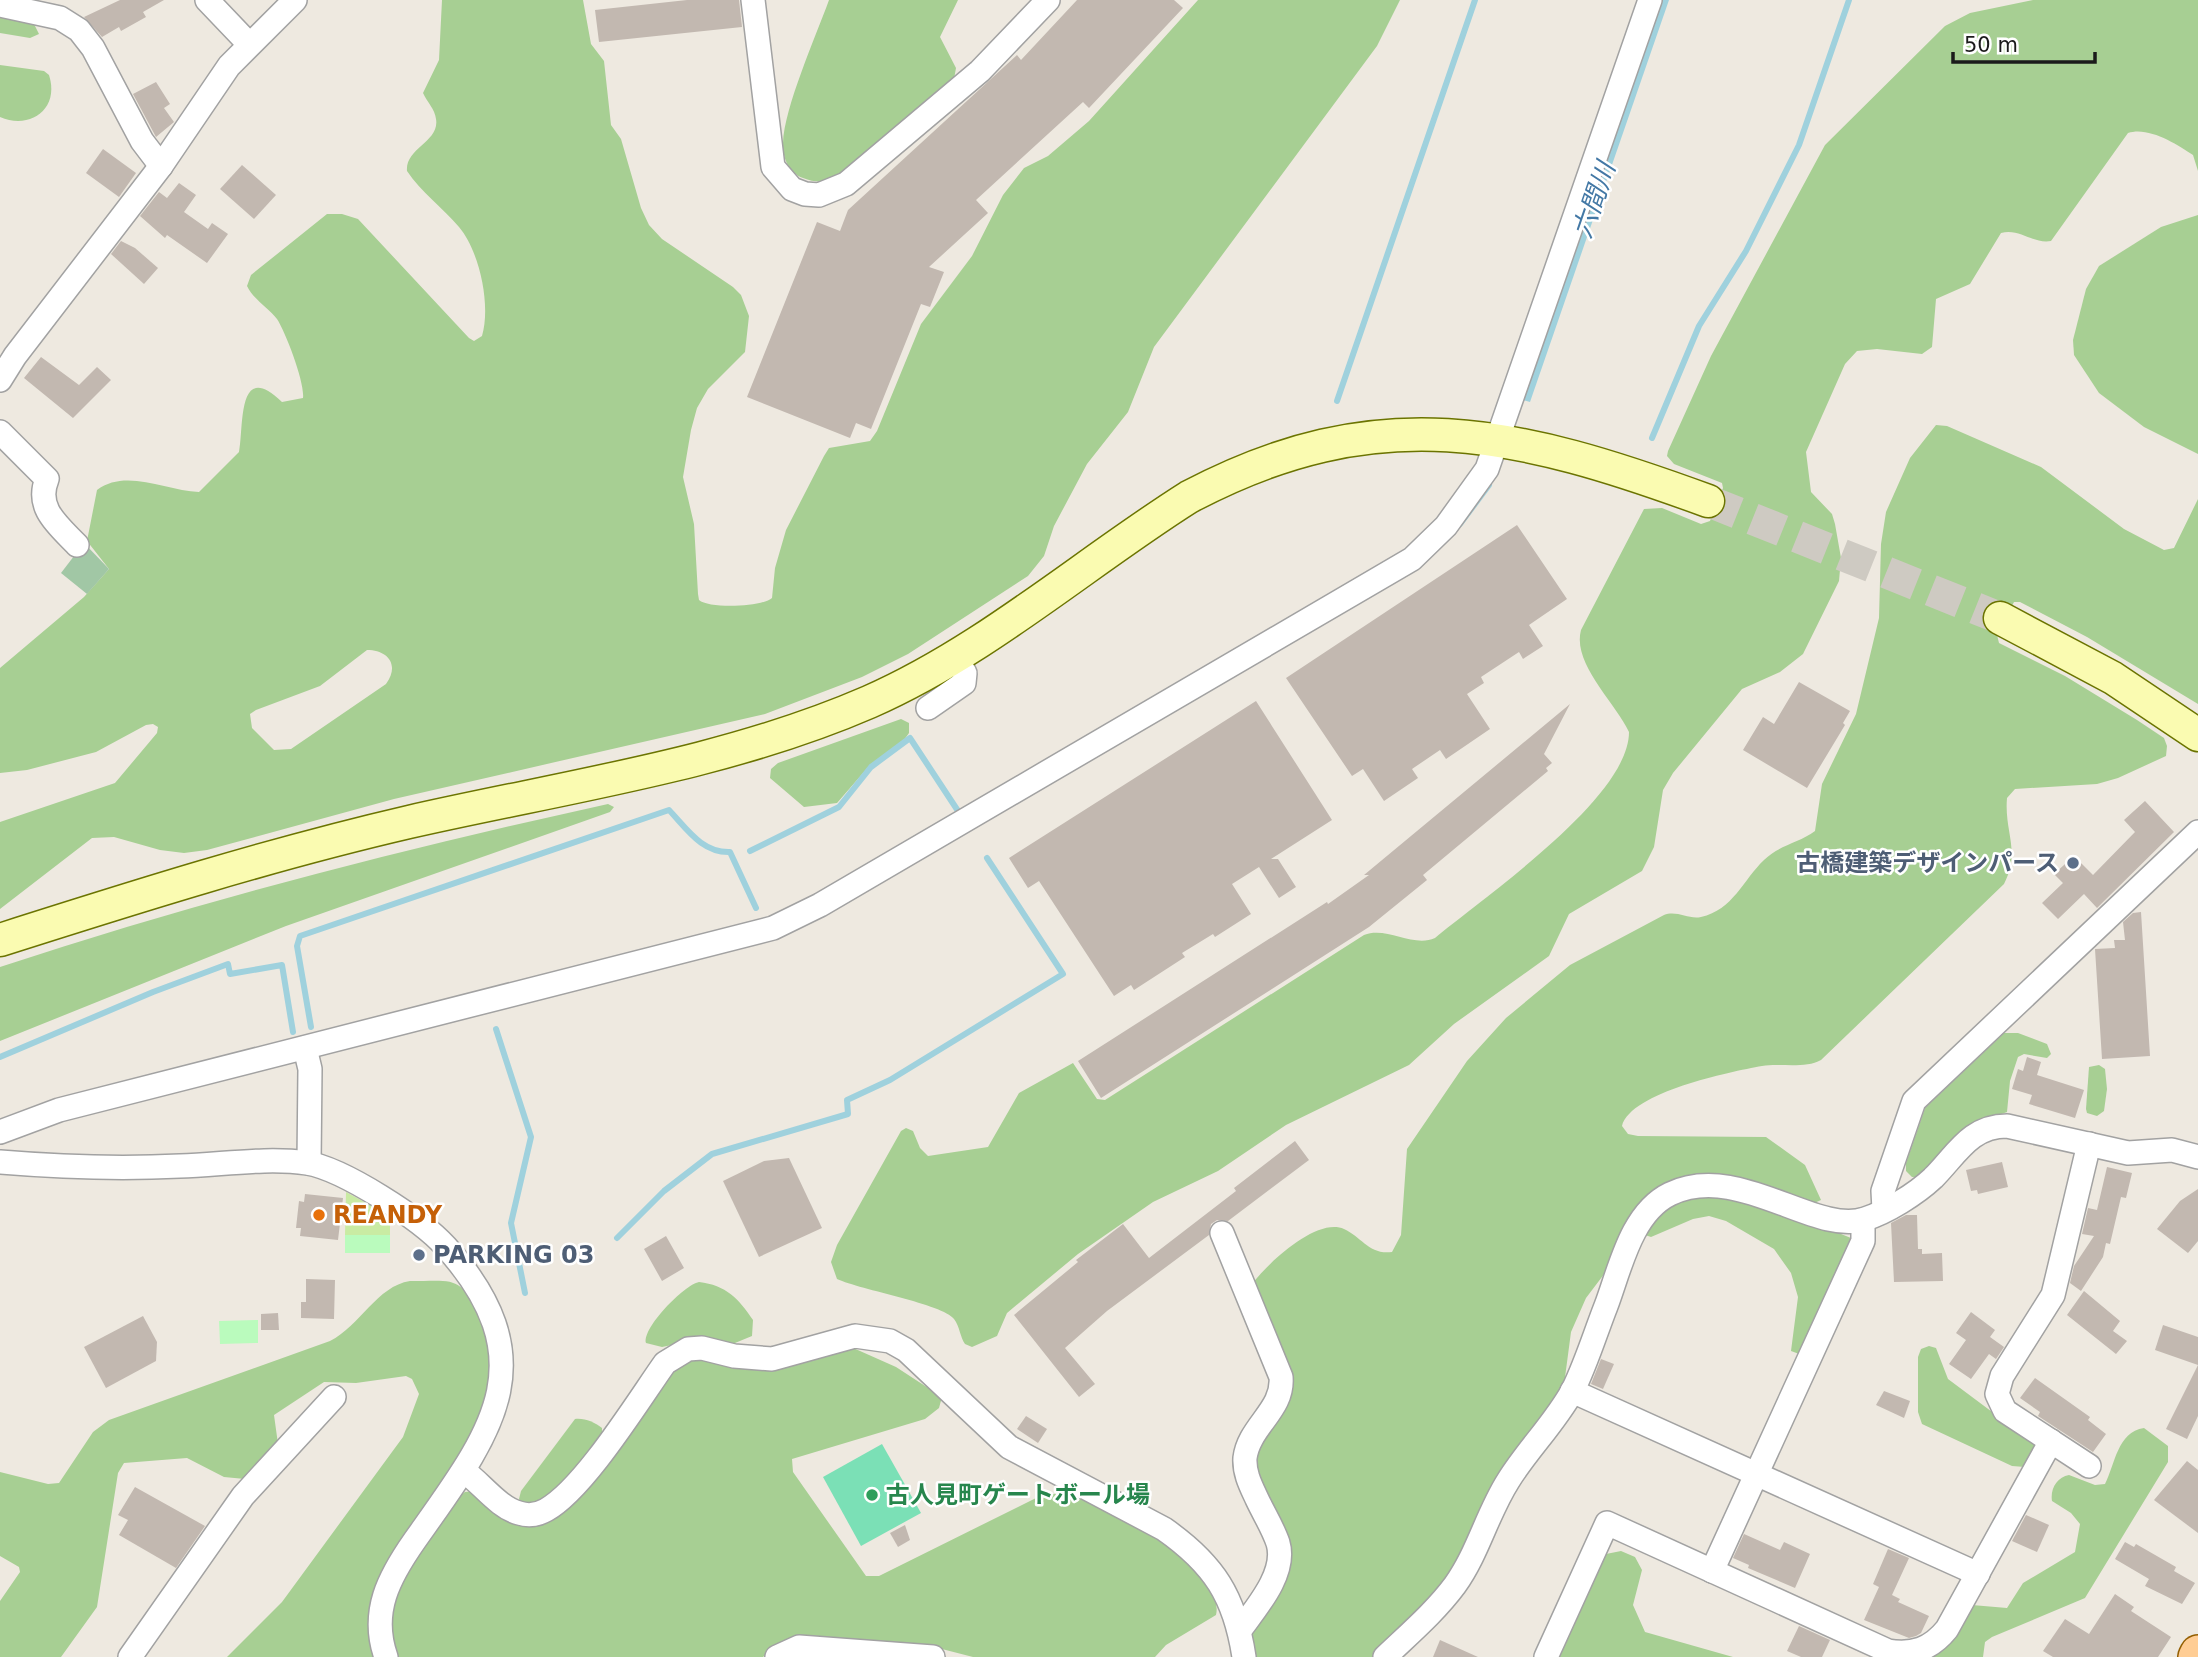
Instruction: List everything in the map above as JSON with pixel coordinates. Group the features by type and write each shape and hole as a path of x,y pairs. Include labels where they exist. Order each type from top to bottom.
{"street":[{"path":"207,0 249,44"},
{"path":"4,364 161,166 217,82 249,44 295,0"},
{"path":"753,0 773,167 792,188 819,195 846,184 980,71 1048,0"},
{"path":"0,1132 59,1110 757,933 805,914 1412,559 1461,509 1487,469 1650,0"},
{"path":"0,5 60,18 79,30 93,48 142,141 161,166"},
{"path":"0,432 47,479 43,488 44,507 77,545"},
{"path":"0,940 192,881 363,834 773,738 873,700 955,656 1189,497 1264,462 1303,449 1382,435 1447,434 1498,439 1604,466 1708,501"},
{"path":"2000,618 2113,678 2198,735"},
{"path":"928,708 964,683 965,673 955,656"},
{"path":"1884,1210 1884,1191 1914,1101 2198,832"},
{"path":"305,1048 310,1069 309,1163"},
{"path":"1385,1657 1456,1584 1506,1483 1572,1391 1642,1218 1671,1194 1688,1188 1735,1189 1762,1194 1840,1222 1863,1220 1926,1184 1967,1140 1978,1131 1992,1126 2007,1126 2128,1153 2172,1150 2198,1157"},
{"path":"2089,1144 2053,1296 1998,1384 2000,1403 2005,1411 2089,1466"},
{"path":"0,1162 75,1168 309,1163 387,1201 415,1219 462,1265 494,1319 500,1347 498,1398 491,1423 464,1471 397,1566 385,1590 379,1616 381,1642 386,1657"},
{"path":"1712,1570 1863,1241 1863,1220"},
{"path":"1222,1233 1281,1377 1282,1388 1279,1400 1253,1436 1245,1460 1250,1485 1278,1543 1279,1564 1263,1597 1240,1630"},
{"path":"464,1471 516,1513 542,1513 554,1506 590,1466 665,1363 676,1354 702,1348 734,1356 772,1359 837,1340 873,1336 906,1350 1009,1447 1164,1529 1186,1545 1222,1586 1235,1610 1244,1657"},
{"path":"1572,1391 1978,1574"},
{"path":"130,1657 243,1496 334,1397"},
{"path":"1546,1657 1607,1523 1888,1651 1901,1653 1927,1647 1938,1639 1978,1574 2051,1441"},
{"path":"777,1657 799,1647 933,1657"}],"green space":[{"path":"442,0 583,0 591,44 604,61 611,125 621,139 641,208 649,225 662,239 733,287 741,295 749,316 745,352 708,389 697,408 683,477 694,524 699,600 713,605 736,606 772,598 775,568 786,530 824,456 829,448 870,441 877,431 921,324 972,256 1003,195 1024,168 1048,156 1089,121 1198,0 1400,0 1377,46 1154,347 1128,412 1087,464 1054,526 1044,556 1028,576 908,654 862,677 765,714 394,799 207,850 184,853 160,850 114,837 92,838 0,909 0,822 115,783 157,733 158,727 153,724 146,725 96,752 27,770 0,773 0,668 84,597 109,569 87,541 97,490 108,484 134,481 199,492 239,452 243,413 250,392 257,388 267,391 282,402 303,398 298,370 277,319 247,286 251,275 327,214 342,214 358,219 469,338 474,341 482,336 484,295 473,250 459,227 407,171 411,156 433,134 436,127 434,112 423,93 439,60","holes":["367,650 386,656 392,665 386,684 291,749 274,750 252,728 250,714 256,710 320,686"]},
{"path":"829,0 958,0 940,37 956,68 954,79 844,175 819,182 798,176 790,168 785,159 783,143 795,92"},
{"path":"2033,0 2198,0 2198,171 2193,155 2171,141 2144,132 2128,133 2051,241 2001,233 1970,284 1936,299 1932,347 1922,354 1877,349 1857,351 1845,364 1806,452 1811,492 1832,514 1835,524 1841,558 1839,581 1803,654 1780,672 1742,689 1673,773 1663,790 1654,847 1642,871 1569,914 1549,956 1454,1024 1409,1065 1286,1125 1218,1171 1153,1202 1078,1254 1007,1313 997,1336 972,1347 965,1344 956,1322 947,1313 837,1279 831,1262 837,1245 901,1131 906,1128 913,1131 920,1148 928,1156 988,1147 1019,1093 1073,1063 1097,1099 1105,1100 1364,935 1382,933 1418,940 1435,938 1518,872 1581,815 1606,786 1623,758 1629,732 1589,669 1580,643 1581,630 1644,509 1662,508 1701,524 1710,521 1723,488 1722,483 1674,464 1667,456 1668,451 1711,356 1825,145 1945,26 1970,13"},
{"path":"0,11 34,24 39,34 30,38 0,33"},
{"path":"0,65 44,71 49,75 50,98 40,114 22,121 0,117"},
{"path":"2198,215 2198,454 2144,427 2099,393 2074,355 2073,340 2086,289 2099,266 2161,227"},
{"path":"1936,425 1947,426 2041,467 2124,529 2164,550 2174,548 2198,499 2198,704 2087,637 2020,602 2014,602 1997,635 1999,643 2065,676 2164,738 2166,756 2118,778 2097,784 2015,789 2007,798 2012,851 2004,884 1821,1060 1808,1064 1762,1066 1727,1073 1662,1094 1643,1103 1629,1114 1622,1126 1628,1134 1638,1136 1766,1137 1805,1165 1821,1200 1812,1204 1687,1180 1611,1265 1586,1298 1571,1332 1564,1385 1462,1555 1432,1599 1373,1657 1256,1657 1252,1633 1284,1565 1256,1483 1253,1450 1284,1402 1253,1283 1294,1244 1320,1230 1333,1227 1350,1232 1377,1251 1392,1252 1401,1235 1407,1149 1467,1061 1506,1018 1570,965 1664,915 1696,918 1721,908 1770,855 1815,831 1822,784 1856,714 1879,618 1881,544 1886,512 1910,458"},
{"path":"84,543 109,569 87,594 61,573"},
{"path":"901,719 909,723 909,733 904,740 870,765 837,803 804,807 770,778 771,769 778,763"},
{"path":"608,804 614,807 610,812 286,926 0,1041 0,967 226,898 455,839"},
{"path":"2004,1033 2018,1033 2047,1044 2051,1054 2047,1058 2024,1054 2018,1057 2010,1081 2007,1112 1975,1124 1921,1177 1912,1177 1906,1171 1906,1163 1925,1108"},
{"path":"2099,1065 2105,1069 2107,1089 2104,1111 2097,1116 2087,1113 2086,1109 2089,1067"},
{"path":"346,1192 390,1216 390,1235 345,1235"},
{"path":"1690,1197 1734,1197 1786,1212 1851,1238 1854,1243 1802,1355 1791,1351 1798,1297 1791,1273 1774,1249 1726,1221 1709,1216 1693,1219 1651,1237 1645,1235 1660,1211"},
{"path":"345,1235 390,1235 390,1253 345,1253"},
{"path":"410,1281 447,1281 455,1283 467,1294 485,1323 488,1335 489,1389 480,1423 468,1447 404,1537 376,1584 370,1620 376,1657 227,1657 282,1602 403,1437 419,1394 412,1379 406,1376 356,1383 324,1382 274,1415 278,1444 245,1479 224,1477 187,1458 124,1463 118,1473 97,1607 61,1657 0,1657 0,1601 20,1572 19,1567 0,1556 0,1472 48,1484 59,1483 93,1432 109,1420 330,1341 351,1326 388,1290"},
{"path":"699,1282 717,1286 737,1300 753,1320 752,1336 735,1343 687,1342 662,1347 646,1343 650,1328 665,1308"},
{"path":"258,1320 258,1343 220,1344 219,1321"},
{"path":"1929,1346 1936,1348 1948,1379 2035,1444 2036,1450 2025,1467 2012,1466 1922,1424 1918,1412 1918,1357 1921,1349"},
{"path":"851,1347 896,1367 942,1397 939,1408 925,1419 792,1459 793,1472 866,1576 879,1576 1036,1498 1064,1494 1134,1524 1184,1559 1203,1578 1214,1597 1216,1615 1166,1645 1155,1657 973,1657 938,1648 773,1647 763,1657 397,1657 392,1634 392,1613 397,1592 417,1553 457,1498 465,1492 475,1491 529,1523 679,1360"},
{"path":"575,1419 589,1421 602,1428 602,1439 549,1500 522,1505 519,1499 521,1491"},
{"path":"2144,1428 2168,1446 2168,1462 2085,1598 1992,1637 1985,1642 1983,1657 1921,1657 1972,1605 2007,1608 2023,1583 2075,1552 2080,1524 2071,1513 2052,1501 2055,1484 2069,1475 2095,1485 2105,1484 2122,1442 2135,1431"},
{"name":"古人見町ゲートボール場","path":"882,1444 921,1513 861,1546 823,1477"},
{"path":"1621,1551 1635,1557 1642,1570 1633,1605 1645,1632 1733,1657 1554,1657 1596,1565 1606,1554"}],"water":[{"name":"六間川","path":"1657,0 1669,0 1530,402 1519,399"}],"building":[{"path":"120,0 164,0 143,12 146,17 121,31 119,27 102,37 84,17"},
{"path":"687,0 739,0 742,27 599,42 595,10"},
{"path":"1077,0 1174,0 1183,8 1089,108 1083,102 976,200 988,213 929,267 944,272 930,307 921,304 871,429 856,423 850,438 747,397 817,222 840,231 848,210 1017,55 1021,60"},
{"path":"156,82 170,104 164,108 174,122 156,137 133,94"},
{"path":"103,149 136,173 119,197 86,173"},
{"path":"242,165 276,195 254,219 220,189"},
{"path":"179,183 196,195 184,212 208,229 212,223 228,234 207,263 167,235 165,238 140,216 159,192 167,198"},
{"path":"121,241 135,248 158,268 144,284 111,254"},
{"path":"41,357 79,385 97,367 111,380 73,418 24,378"},
{"path":"1517,525 1567,599 1529,625 1543,646 1523,659 1519,652 1481,677 1484,683 1467,694 1490,729 1446,759 1440,750 1412,769 1418,778 1384,801 1363,769 1352,776 1286,678"},
{"path":"1799,682 1850,711 1843,723 1845,725 1807,788 1743,750 1763,717 1774,724"},
{"path":"1256,701 1332,820 1271,859 1278,859 1296,887 1279,898 1259,867 1232,884 1251,914 1215,937 1213,934 1182,953 1185,957 1134,990 1131,985 1114,996 1039,881 1028,888 1009,858"},
{"path":"1570,704 1544,754 1552,763 1546,768 1548,771 1423,875 1427,880 1369,927 1101,1098 1078,1061 1327,902 1328,904 1369,875 1364,875"},
{"path":"2145,801 2174,832 2097,908 2084,894 2058,919 2042,903 2063,883 2054,874 2074,856 2093,875 2135,832 2124,820"},
{"path":"2141,912 2150,1056 2102,1059 2095,949 2115,948 2114,940 2125,940 2123,922 2133,913"},
{"path":"2027,1057 2041,1062 2037,1075 2084,1090 2075,1118 2029,1104 2032,1095 2012,1089 2018,1069 2023,1071"},
{"path":"1295,1141 1309,1160 1228,1221 1217,1220 1211,1224 1209,1235 1107,1311 1065,1348 1095,1384 1079,1397 1014,1315 1078,1262 1076,1260 1123,1224 1149,1258 1236,1191 1234,1188"},
{"path":"789,1158 822,1228 759,1257 723,1181 764,1161"},
{"path":"2002,1162 2008,1187 1978,1194 1977,1190 1971,1191 1966,1170"},
{"path":"2107,1167 2132,1173 2126,1198 2121,1197 2110,1244 2106,1243 2103,1257 2081,1291 2070,1283 2074,1266 2094,1236 2082,1234 2088,1208 2097,1210"},
{"path":"2198,1189 2198,1241 2188,1253 2157,1229 2180,1201"},
{"name":"REANDY","path":"305,1194 343,1198 338,1240 300,1236 301,1228 296,1228 299,1201 304,1202"},
{"path":"1906,1215 1917,1215 1918,1249 1922,1249 1922,1254 1942,1253 1943,1281 1894,1282 1891,1223"},
{"path":"666,1236 684,1268 662,1281 644,1249"},
{"path":"306,1279 335,1280 334,1319 301,1318 301,1302 306,1302"},
{"path":"2084,1291 2120,1321 2113,1331 2127,1341 2116,1354 2067,1315"},
{"path":"1971,1312 1995,1330 1990,1337 2004,1347 1996,1359 1989,1354 1971,1379 1949,1364 1966,1340 1956,1333"},
{"path":"278,1313 279,1330 261,1330 261,1314"},
{"path":"143,1316 157,1342 156,1361 106,1388 84,1347"},
{"path":"2163,1325 2198,1337 2198,1365 2155,1350"},
{"path":"1601,1359 1614,1364 1603,1389 1591,1384"},
{"path":"2198,1365 2198,1416 2187,1439 2166,1429"},
{"path":"2035,1378 2090,1417 2088,1420 2106,1434 2093,1452 2038,1416 2040,1412 2020,1398"},
{"path":"1884,1391 1910,1401 1904,1418 1876,1405"},
{"path":"1026,1416 1047,1429 1038,1443 1017,1429"},
{"path":"2187,1461 2198,1470 2198,1533 2154,1500"},
{"path":"135,1487 205,1526 176,1568 119,1535 128,1520 118,1515"},
{"path":"2026,1515 2049,1525 2037,1552 2012,1541"},
{"path":"905,1525 910,1540 898,1547 890,1533"},
{"path":"1744,1534 1780,1550 1784,1542 1810,1554 1795,1588 1748,1568 1749,1565 1733,1558"},
{"path":"2125,1542 2134,1547 2136,1544 2176,1567 2174,1571 2195,1583 2182,1604 2145,1586 2149,1579 2115,1559"},
{"path":"1888,1549 1909,1558 1892,1595 1900,1599 1898,1602 1929,1616 1921,1633 1909,1638 1864,1620 1879,1587 1873,1584"},
{"path":"2115,1594 2134,1607 2131,1611 2171,1637 2158,1657 2053,1657 2043,1651 2065,1619 2089,1634"},
{"path":"1799,1626 1830,1640 1822,1657 1801,1657 1787,1651"},
{"path":"1440,1640 1478,1657 1433,1657"}],"waterway":[{"path":"1337,401 1475,0"},
{"path":"1652,438 1699,326 1746,251 1799,145 1849,0"},
{"path":"1460,524 1489,485"},
{"path":"750,851 839,807 871,767 910,738 960,814"},
{"path":"311,1027 297,946 300,936 669,810 703,844 711,849 730,852 756,908"},
{"path":"617,1238 664,1191 712,1154 848,1114 847,1100 890,1080 1063,974 987,858"},
{"path":"0,1057 153,992 228,964 230,974 282,965 293,1032"},
{"path":"496,1029 531,1137 511,1223 525,1293"}],"tunnel":[{"path":"1708,501 2000,618"}],"place":[{"name":"古橋建築デザインパース","path":"2073,863"},
{"name":"REANDY","path":"319,1215"},
{"name":"PARKING 03","path":"419,1255"},
{"name":"古人見町ゲートボール場","path":"872,1495"}]}
